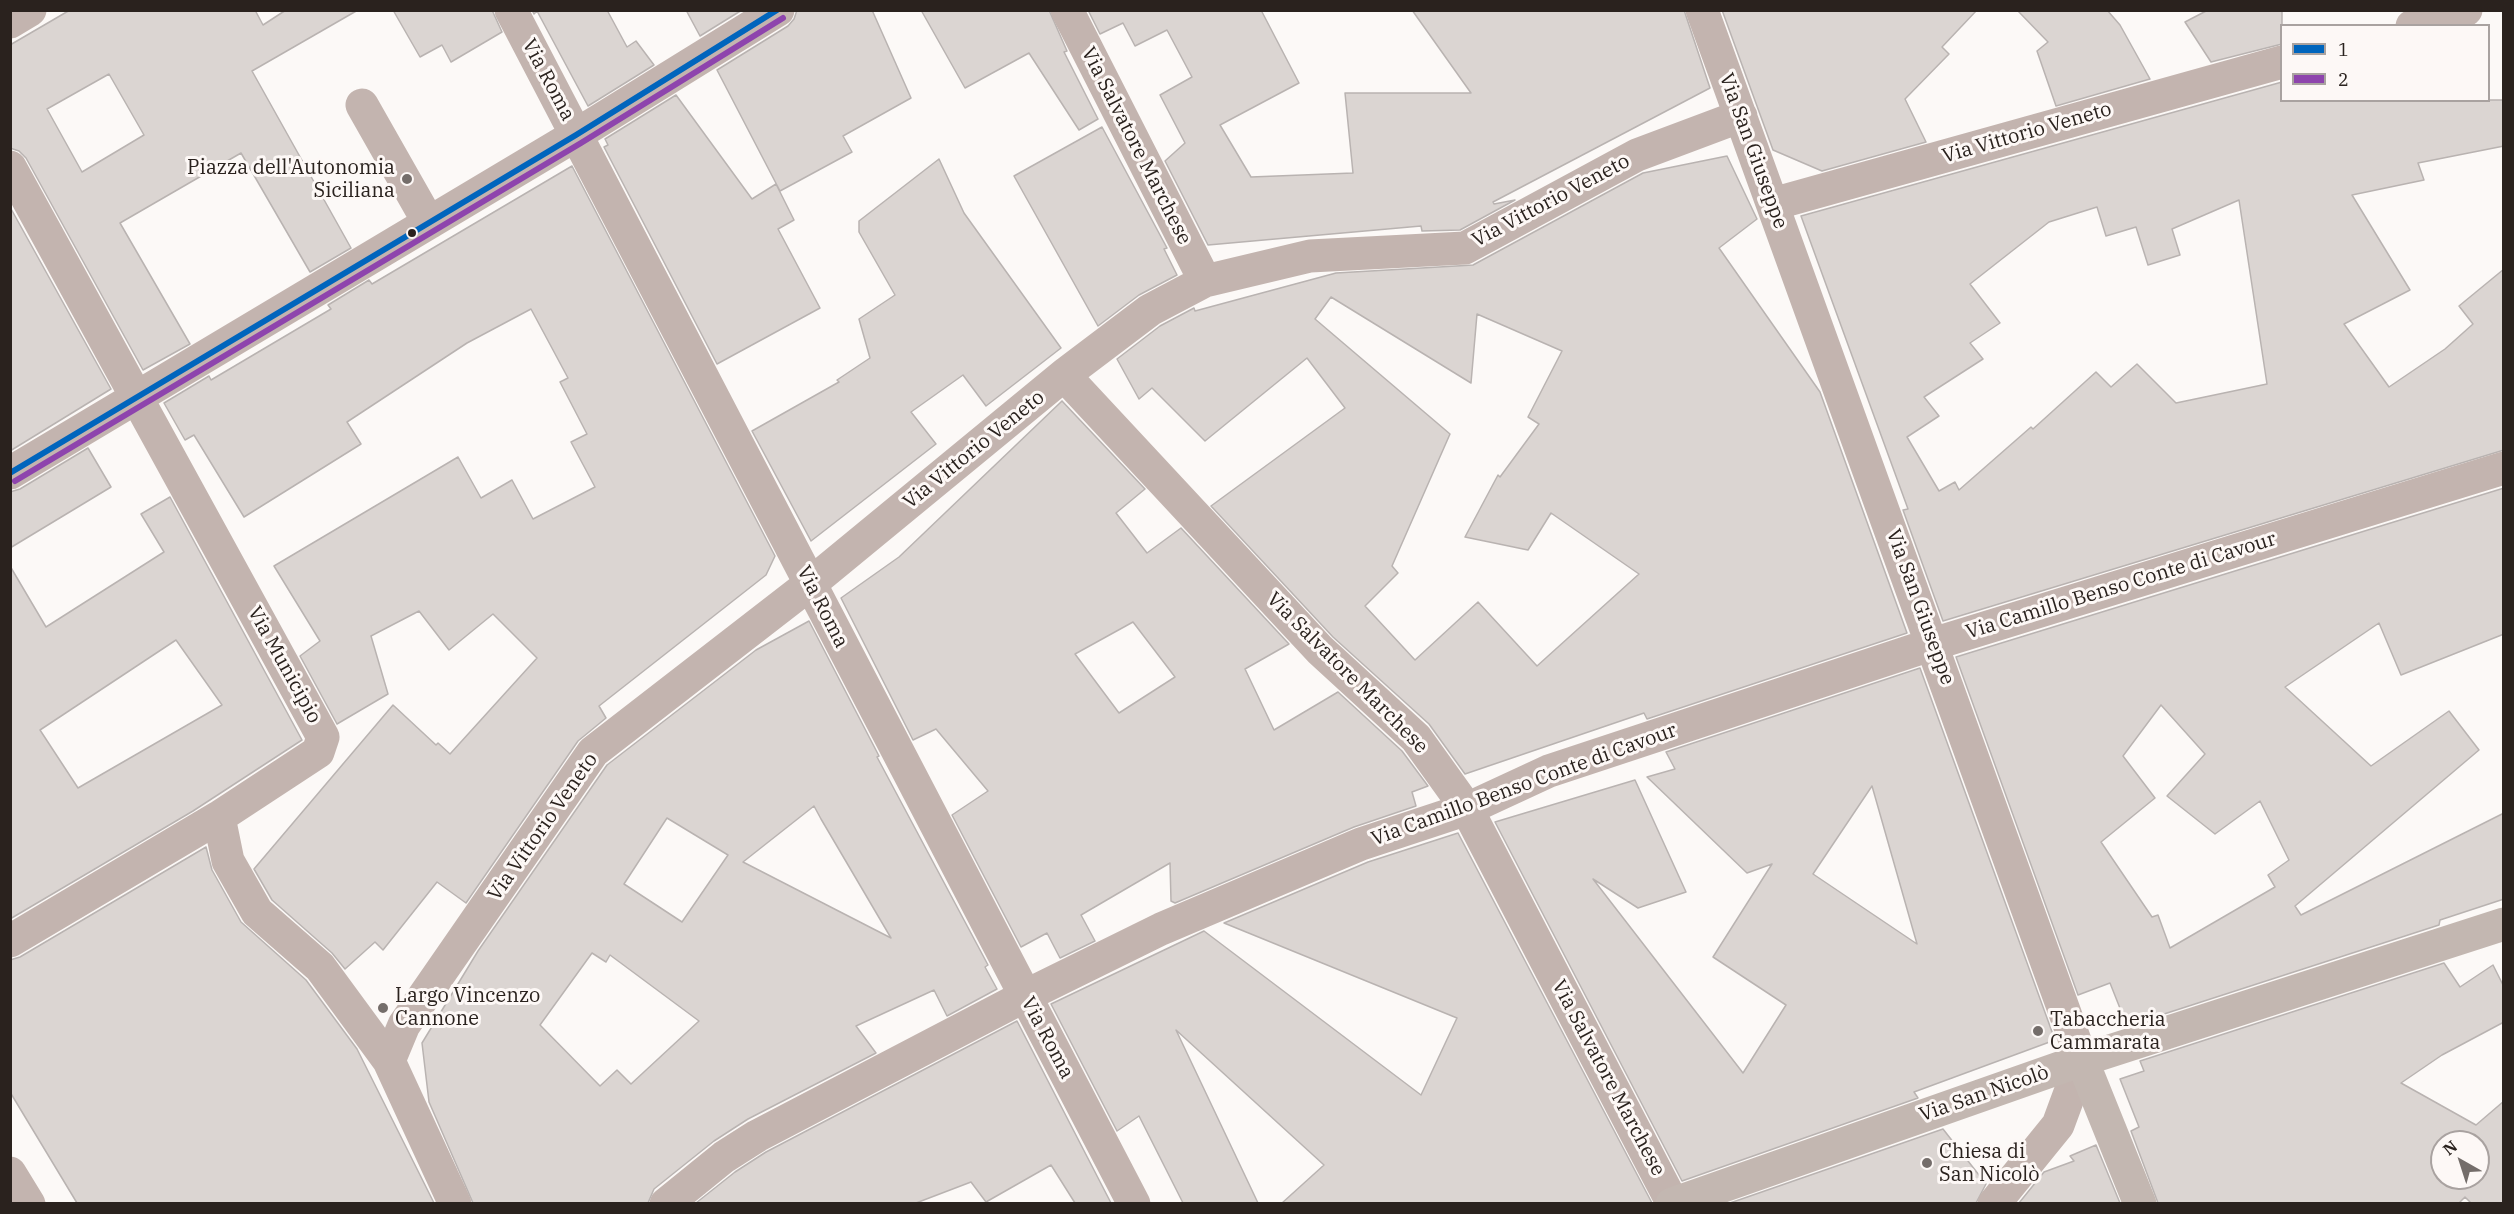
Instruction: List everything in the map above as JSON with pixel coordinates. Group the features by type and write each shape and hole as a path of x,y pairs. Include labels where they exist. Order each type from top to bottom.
{"main road":[{"name":"Via San Nicolò","path":"1673,1203 2082,1060 2504,924"},
{"name":"Via San Giuseppe","path":"2082,1060 2140,1203"}],"street":[{"path":"10,22 30,10"},
{"name":"Via Roma","path":"511,10 1134,1203"},
{"path":"10,473 576,135 778,10"},
{"name":"Via Salvatore Marchese","path":"1067,10 1205,281"},
{"name":"Via San Giuseppe","path":"1702,10 2082,1060"},
{"path":"2419,24 2466,10"},
{"name":"Via Vittorio Veneto","path":"1773,204 2280,63"},
{"path":"362,105 429,223"},
{"name":"Via Vittorio Veneto","path":"389,1061 404,1025 594,752 810,584 1064,375 1150,310 1205,281 1310,256 1465,248 1637,155 1741,116"},
{"name":"Via Municipio","path":"10,167 323,737 318,752 219,817 10,941"},
{"name":"Via Salvatore Marchese","path":"1064,375 1320,650 1416,738 1467,808 1673,1203"},
{"name":"Via Camillo Benso Conte di Cavour","path":"666,1203 724,1157 757,1136 1025,996 1161,929 1361,844 1467,808 1549,771 1933,644 2504,468"},
{"path":"219,817 228,861 257,912 320,968 389,1061 455,1203"},
{"path":"1994,1203 2058,1125 2082,1060"}],"building":[{"path":"70,10 255,10 263,25 286,10 358,10 252,71 351,248 310,272 241,153 120,223 190,344 143,370 26,158 19,151 10,148 10,45","holes":["109,74 144,135 82,172 47,109"]},
{"path":"393,10 492,10 502,32 451,62 442,45 420,57"},
{"path":"532,10 607,10 627,47 636,41 654,65 588,106 537,11 534,14"},
{"path":"686,10 742,10 700,36"},
{"path":"797,10 872,10 911,98 843,136 852,152 780,191 717,70 788,26"},
{"path":"921,10 1049,10 1067,51 1064,52 1098,119 1079,130 1029,53 965,88"},
{"path":"1088,10 1261,10 1299,83 1220,125 1251,177 1353,173 1345,93 1471,93 1412,10 1684,10 1710,88 1493,202 1494,204 1515,200 1460,230 1422,231 1421,226 1208,245 1165,161 1185,143 1160,95 1192,77 1167,30 1135,46 1123,23 1100,34"},
{"path":"1722,10 1977,10 1942,47 1949,54 1905,99 1926,142 1822,171 1773,150"},
{"path":"2017,10 2107,10 2120,25 2150,79 2056,106 2037,51 2048,42"},
{"path":"2208,10 2282,10 2280,45 2211,62 2185,22"},
{"path":"2280,83 2280,102 2490,102 2490,100 2504,100 2504,146 2418,163 2424,180 2352,195 2410,290 2344,324 2389,387 2445,349 2473,324 2459,306 2504,269 2504,450 1943,621 1903,510 1908,509 1801,216","holes":["2239,200 2267,384 2176,403 2137,364 2111,387 2096,372 2033,429 2031,427 1959,490 1955,482 1939,491 1907,437 1939,416 1924,397 1983,359 1970,343 2000,323 1970,284 2049,222 2097,207 2106,236 2136,227 2148,265 2180,255 2172,229"]},
{"path":"676,95 752,199 776,184 794,220 778,229 820,308 717,364 604,147 608,145 605,139"},
{"path":"1102,127 1167,248 1164,249 1177,275 1139,295 1098,326 1014,176"},
{"path":"1727,156 1757,219 1719,248 1820,392 1907,633 1647,719 1644,713 1465,774 1429,724 1333,637 1211,506 1345,408 1307,358 1205,441 1152,388 1139,399 1117,359 1160,326 1194,308 1195,311 1336,273 1473,265 1643,173","holes":["1331,297 1471,383 1477,314 1562,351 1528,417 1539,424 1500,477 1498,475 1465,537 1528,550 1551,513 1639,574 1537,666 1478,602 1415,660 1365,606 1398,573 1392,566 1450,434 1315,319"]},
{"path":"939,159 964,213 1061,348 986,406 963,375 911,412 936,444 811,541 752,431 839,382 837,380 870,358 859,319 895,295 859,232 859,221"},
{"path":"572,166 775,556 766,575 599,706 606,718 578,741 466,903 437,882 383,950 375,942 345,969 332,953 272,900 254,869 393,705 436,745 438,743 450,754 537,658 493,614 449,650 419,611 371,636 388,694 337,724 300,656 320,641 274,566 458,457 481,498 512,480 533,519 595,487 571,442 587,434 560,382 568,378 531,309 467,343 347,422 361,444 244,517 194,435 185,440 164,403 209,376 211,380 331,309 328,305 369,280 372,284"},
{"path":"10,207 111,389 10,451"},
{"path":"1062,401 1145,489 1116,513 1147,553 1181,528 1289,644 1245,669 1274,730 1338,692 1402,751 1428,786 1412,792 1416,806 1354,827 1175,903 1171,901 1170,863 1081,915 1095,941 1060,958 1047,933 1021,947 952,815 988,791 936,729 913,740 841,598 899,557","holes":["1133,622 1175,677 1119,713 1075,654"]},
{"path":"88,448 111,487 10,548 10,492 20,489"},
{"path":"2504,488 2504,634 2401,675 2379,623 2285,687 2371,766 2449,711 2479,750 2295,906 2301,915 2504,813 2504,899 2440,920 2439,925 2127,1026 2110,983 2078,995 1956,657","holes":["2161,705 2205,754 2167,796 2215,834 2260,801 2289,860 2268,875 2275,887 2170,948 2158,915 2152,917 2101,842 2155,798 2123,756"]},
{"path":"170,497 302,740 193,811 10,919 10,566 46,627 164,552 141,514","holes":["176,640 222,705 78,788 40,730"]},
{"path":"809,621 879,756 877,757 988,965 985,967 997,989 947,1016 934,990 856,1026 876,1053 748,1119 714,1141 654,1189 648,1203 473,1203 429,1102 422,1043 478,951 607,765 756,650","holes":["814,806 891,938 743,862","667,818 728,855 682,922 624,884","592,953 606,962 610,955 699,1021 631,1084 617,1070 600,1086 540,1025"]},
{"path":"1920,668 2055,1040 1914,1092 1918,1098 1682,1181 1495,822 1635,780 1686,892 1638,908 1593,879 1743,1073 1786,1005 1713,957 1772,864 1747,873 1647,777 1675,769 1666,752","holes":["1872,786 1917,944 1813,874"]},
{"path":"1458,833 1652,1203 1282,1203 1324,1165 1176,1030 1258,1203 1183,1203 1139,1116 1117,1131 1051,1004 1204,931 1421,1095 1457,1018 1224,923 1368,862"},
{"path":"206,847 212,870 241,922 306,980 357,1049 434,1203 77,1203 10,1092 10,960 20,957"},
{"path":"2444,963 2460,987 2493,965 2504,987 2504,1022 2442,1055 2401,1083 2476,1125 2504,1101 2504,1203 2471,1203 2465,1197 2459,1203 2158,1203 2131,1131 2139,1127 2120,1079 2144,1071 2140,1061"},
{"path":"1017,1021 1111,1203 1075,1203 1051,1165 986,1202 971,1182 916,1203 696,1203 735,1172 766,1152"},
{"name":"Chiesa di San Nicolò","path":"1943,1129 1986,1184 1976,1203 1730,1203"},
{"path":"2096,1145 2120,1203 2019,1203 2044,1172 2074,1161 2070,1156"}],"transit line":[{"name":"1","path":"10,473 576,135 777,10"},
{"name":"2","path":"15,481 581,143 783,18"}],"place":[{"name":"Piazza dell'Autonomia Siciliana","path":"407,179"},
{"name":"Largo Vincenzo Cannone","path":"383,1008"},
{"name":"Tabaccheria Cammarata","path":"2038,1031"},
{"name":"Chiesa di San Nicolò","path":"1927,1163"}]}
